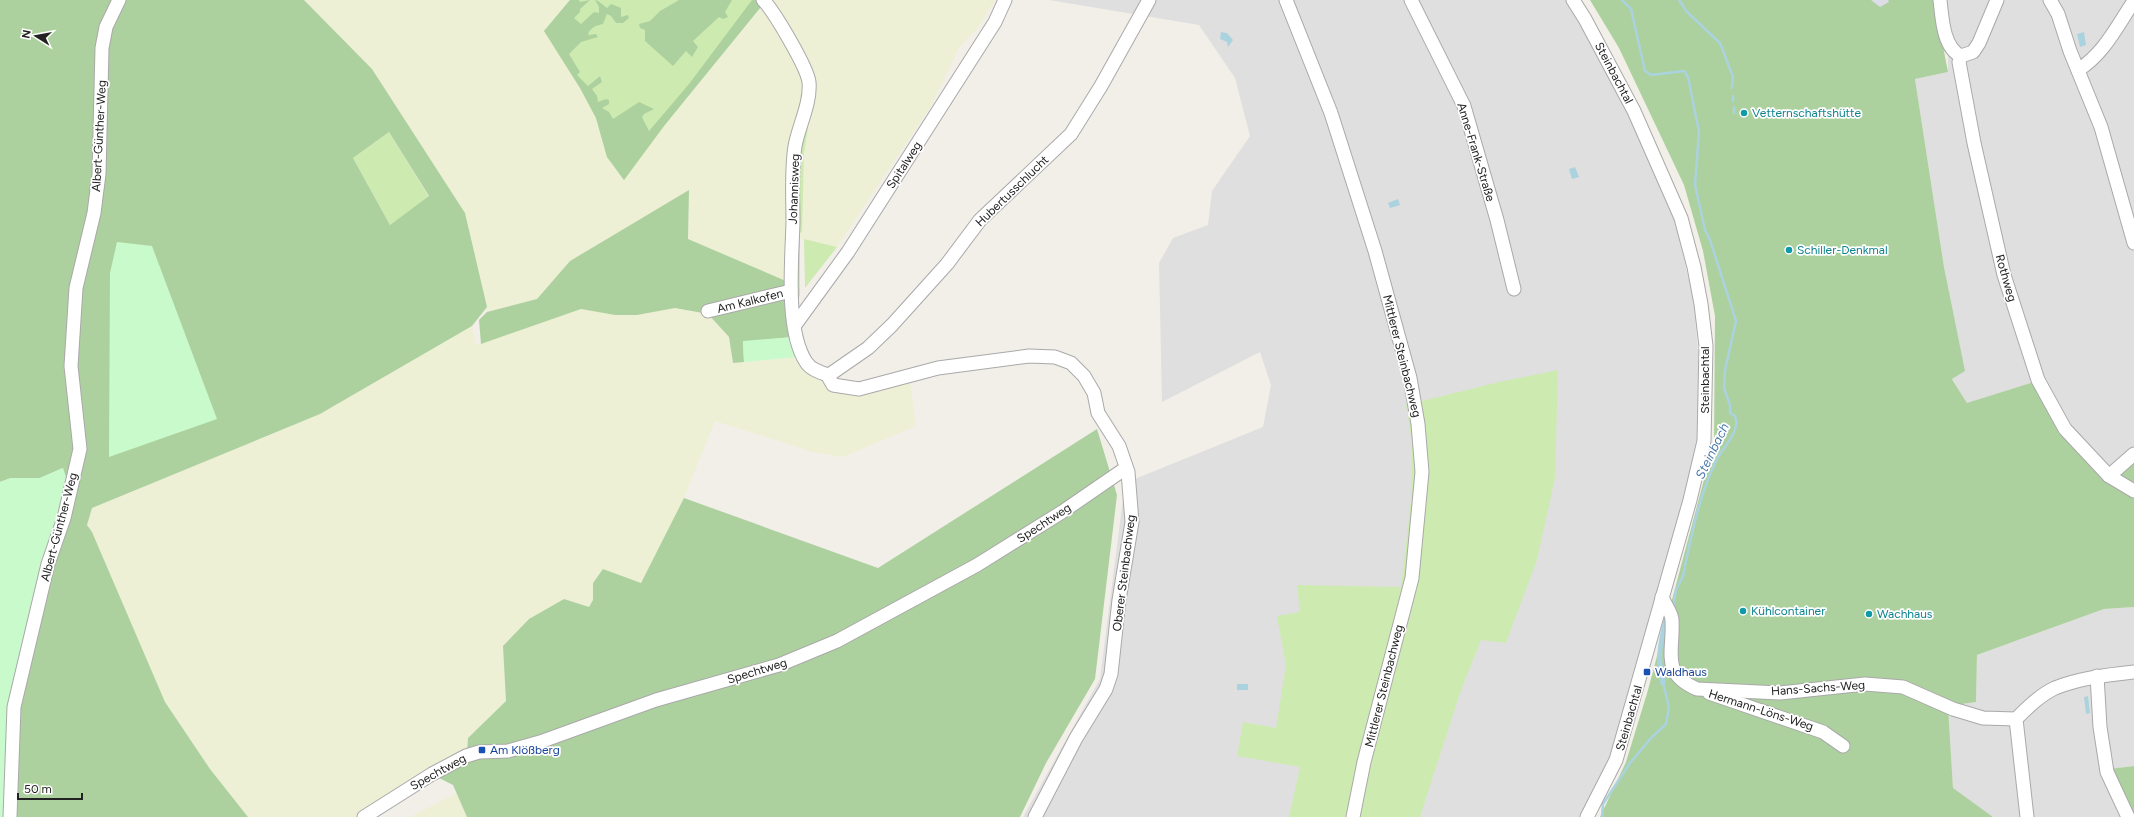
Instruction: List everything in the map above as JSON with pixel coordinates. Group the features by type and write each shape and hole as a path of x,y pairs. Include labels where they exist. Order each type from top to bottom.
{"street":[{"name":"Albert-Günther-Weg","path":"10,817 14,707 48,564 64,518 80,449 71,366 76,288 94,213 99,174 102,48 106,27 119,0"},
{"name":"Johannisweg","path":"763,0 787,37 803,66 809,81 808,96 795,146 793,169 791,291 795,325 801,352 807,364 815,370 830,375"},
{"name":"Spitalweg","path":"795,325 852,245 995,22 1005,0"},
{"name":"Hubertusschlucht","path":"830,375 868,348 892,325 947,264 980,220 1071,134 1101,86 1149,0"},
{"name":"Mittlerer Steinbachweg","path":"1286,0 1331,113 1375,251 1410,378 1418,424 1422,472 1412,578 1364,762 1353,817"},
{"name":"Anne-Frank-Straße","path":"1411,0 1464,106 1497,220 1514,290"},
{"name":"Steinbachtal","path":"1572,0 1585,19 1634,111 1656,158 1681,218 1694,266 1701,304 1706,346 1704,441 1677,550 1667,608 1616,760 1586,817"},
{"path":"1940,0 1946,36 1953,49 1961,56 1973,52 1979,43 1997,0"},
{"path":"2050,0 2058,14 2078,70 2102,127 2134,242"},
{"path":"2078,70 2091,62 2103,49 2134,1"},
{"name":"Rothweg","path":"1961,56 1959,62 1974,142 2004,275 2038,380 2065,429 2109,476 2134,491"},
{"name":"Am Kalkofen","path":"708,312 791,291"},
{"name":"Oberer Steinbachweg","path":"830,375 829,378 834,385 859,389 938,368 1029,356 1055,356 1071,363 1084,376 1094,393 1098,413 1119,446 1126,468 1132,522 1119,600 1111,674 1106,689 1076,738 1035,817"},
{"path":"2109,476 2134,454"},
{"name":"Spechtweg","path":"364,817 432,774 466,756 479,752 508,750 540,742 656,700 779,665 837,642 977,565 1062,512 1126,468"},
{"name":"Hans-Sachs-Weg","path":"1667,608 1670,655 1673,672 1688,686 1698,689 1780,693 1865,684 1903,687 1953,709 1983,718 2016,719"},
{"path":"2027,817 2016,719 2032,704 2054,689 2097,676 2134,672"},
{"path":"2097,676 2100,727 2107,772 2128,817"},
{"name":"Hermann-Löns-Weg","path":"1698,689 1799,722 1823,732 1843,746"}],"shaded area":[{"path":"1049,0 1566,0 1579,21 1629,115 1675,221 1693,297 1700,371 1697,441 1685,500 1613,758 1581,817 1023,817 1100,679 1125,483 1263,427 1271,385 1260,352 1162,402 1159,263 1173,238 1208,225 1212,191 1250,136 1235,78 1199,25"},
{"path":"1871,0 1888,0 1889,2 1880,7"},
{"path":"1944,0 2134,0 2134,457 2109,479 1967,403 1952,378 1964,371 1944,267 1915,79 1948,72 1948,17"},
{"path":"2134,607 2134,766 2109,769 2128,814 2134,812 2134,817 1993,817 1953,789 1948,706 1976,702 1977,655 2104,609"}],"green space":[{"path":"0,0 304,0 372,69 465,213 487,307 472,326 320,414 92,508 87,525 92,532 165,702 210,769 248,817 5,817 8,706 63,468 40,478 11,478 0,482","holes":["389,132 429,196 390,225 353,158"]},
{"path":"304,0 570,0 544,31 580,88 596,118 607,157 624,180 664,126 765,3 763,0 995,0 978,28 959,48 931,106 837,247 792,237 809,81 788,45 804,83 786,281 688,239 689,191 570,261 537,299 487,312 465,213 372,69"},
{"path":"570,0 763,0 664,126 624,180 607,157 596,118 580,88 544,31"},
{"path":"570,0 579,0 580,2 590,0 580,9 580,12 574,18 581,24 594,12 599,13 599,7 595,0 607,8 611,4 621,8 621,17 628,15 629,18 623,23 616,23 611,16 607,14 603,24 594,27 590,30 588,35 596,34 598,37 581,42 569,54 580,72 577,75 588,86 600,76 602,82 592,89 597,96 598,102 606,99 609,100 609,104 602,108 609,112 613,119 639,102 654,109 644,114 642,117 649,131 689,84 752,0 763,0 765,2 664,126 624,180 607,157 596,118 580,88 544,31"},
{"path":"679,0 732,0 725,12 728,17 723,19 719,17 693,41 698,47 692,57 686,51 673,66 645,41 645,30 640,28 639,24 650,21 660,11"},
{"path":"1590,0 1934,0 1948,72 1915,79 1944,267 1965,371 1952,379 1967,403 2037,381 2109,479 2134,457 2134,607 2104,609 1977,655 1976,702 1948,706 1953,788 1993,817 1600,817 1626,762 1648,690 1714,442 1715,316 1703,251 1684,185 1619,48"},
{"path":"801,126 808,128 804,153 802,233 797,229 793,169"},
{"path":"389,132 429,197 390,225 353,158"},
{"path":"689,190 688,239 786,281 793,337 743,342 744,362 733,363 729,337 708,314 675,308 637,315 615,315 581,309 481,344 479,320 487,312 537,299 570,261"},
{"path":"797,239 800,239 800,296 795,302"},
{"path":"804,239 837,247 805,288"},
{"path":"117,242 152,246 217,419 109,457 110,273"},
{"path":"674,308 708,314 729,337 733,363 799,357 814,377 837,392 909,375 916,426 843,457 813,452 715,421 684,498 641,583 593,583 593,600 589,607 564,599 504,646 506,701 468,738 467,751 358,817 248,817 210,769 165,702 87,525 92,508 320,414 472,326 476,345 581,309 615,315 637,315"},
{"path":"793,337 799,357 744,362 743,341"},
{"path":"1558,370 1555,478 1537,560 1506,643 1481,640 1460,693 1420,817 1289,817 1300,767 1237,756 1243,722 1276,728 1286,665 1277,616 1300,612 1297,585 1401,587 1411,500 1412,443 1406,405 1499,382"},
{"path":"1097,429 1117,495 1095,679 1046,763 1020,817 467,817 453,785 435,776 467,751 468,738 506,701 503,646 529,619 564,599 589,607 593,600 593,583 603,569 641,583 684,498 878,568"},
{"path":"63,468 66,477 64,501 8,706 5,817 0,817 0,482 11,478 40,478"},
{"path":"2134,766 2134,812 2128,814 2109,769"},
{"path":"457,793 467,817 410,817"}],"water":[{"path":"1221,32 1227,33 1233,40 1228,47 1227,42 1220,39"},
{"path":"2084,32 2086,45 2080,47 2077,34"},
{"path":"1575,167 1579,177 1572,179 1569,169"},
{"path":"1398,199 1400,205 1390,208 1388,203"},
{"path":"1664,617 1669,621 1662,652 1666,683 1661,686 1657,659"},
{"path":"1237,684 1248,684 1248,690 1237,690"},
{"path":"2088,696 2090,713 2086,714 2084,697"}],"waterway":[{"name":"Steinbach","path":"1622,0 1631,9 1645,71 1651,75 1684,71 1688,77 1699,132 1695,185 1705,230 1710,240 1736,321 1725,370 1724,388 1730,405 1730,413 1735,416 1736,427 1734,433 1717,459 1705,487 1696,516 1683,576 1676,590 1673,608"},
{"path":"1679,0 1687,12 1720,43 1733,77 1732,88"},
{"path":"1733,96 1733,101"},
{"path":"1734,107 1734,113"},
{"name":"Steinbach","path":"1602,817 1603,804 1630,763 1651,738 1666,724 1669,708 1663,682"}],"place":[{"name":"Vetternschaftshütte","path":"1744,113"},
{"name":"Schiller-Denkmal","path":"1789,250"},
{"name":"Kühlcontainer","path":"1743,611"},
{"name":"Wachhaus","path":"1869,614"},
{"name":"Waldhaus","path":"1647,672"},
{"name":"Am Klößberg","path":"482,750"}]}
